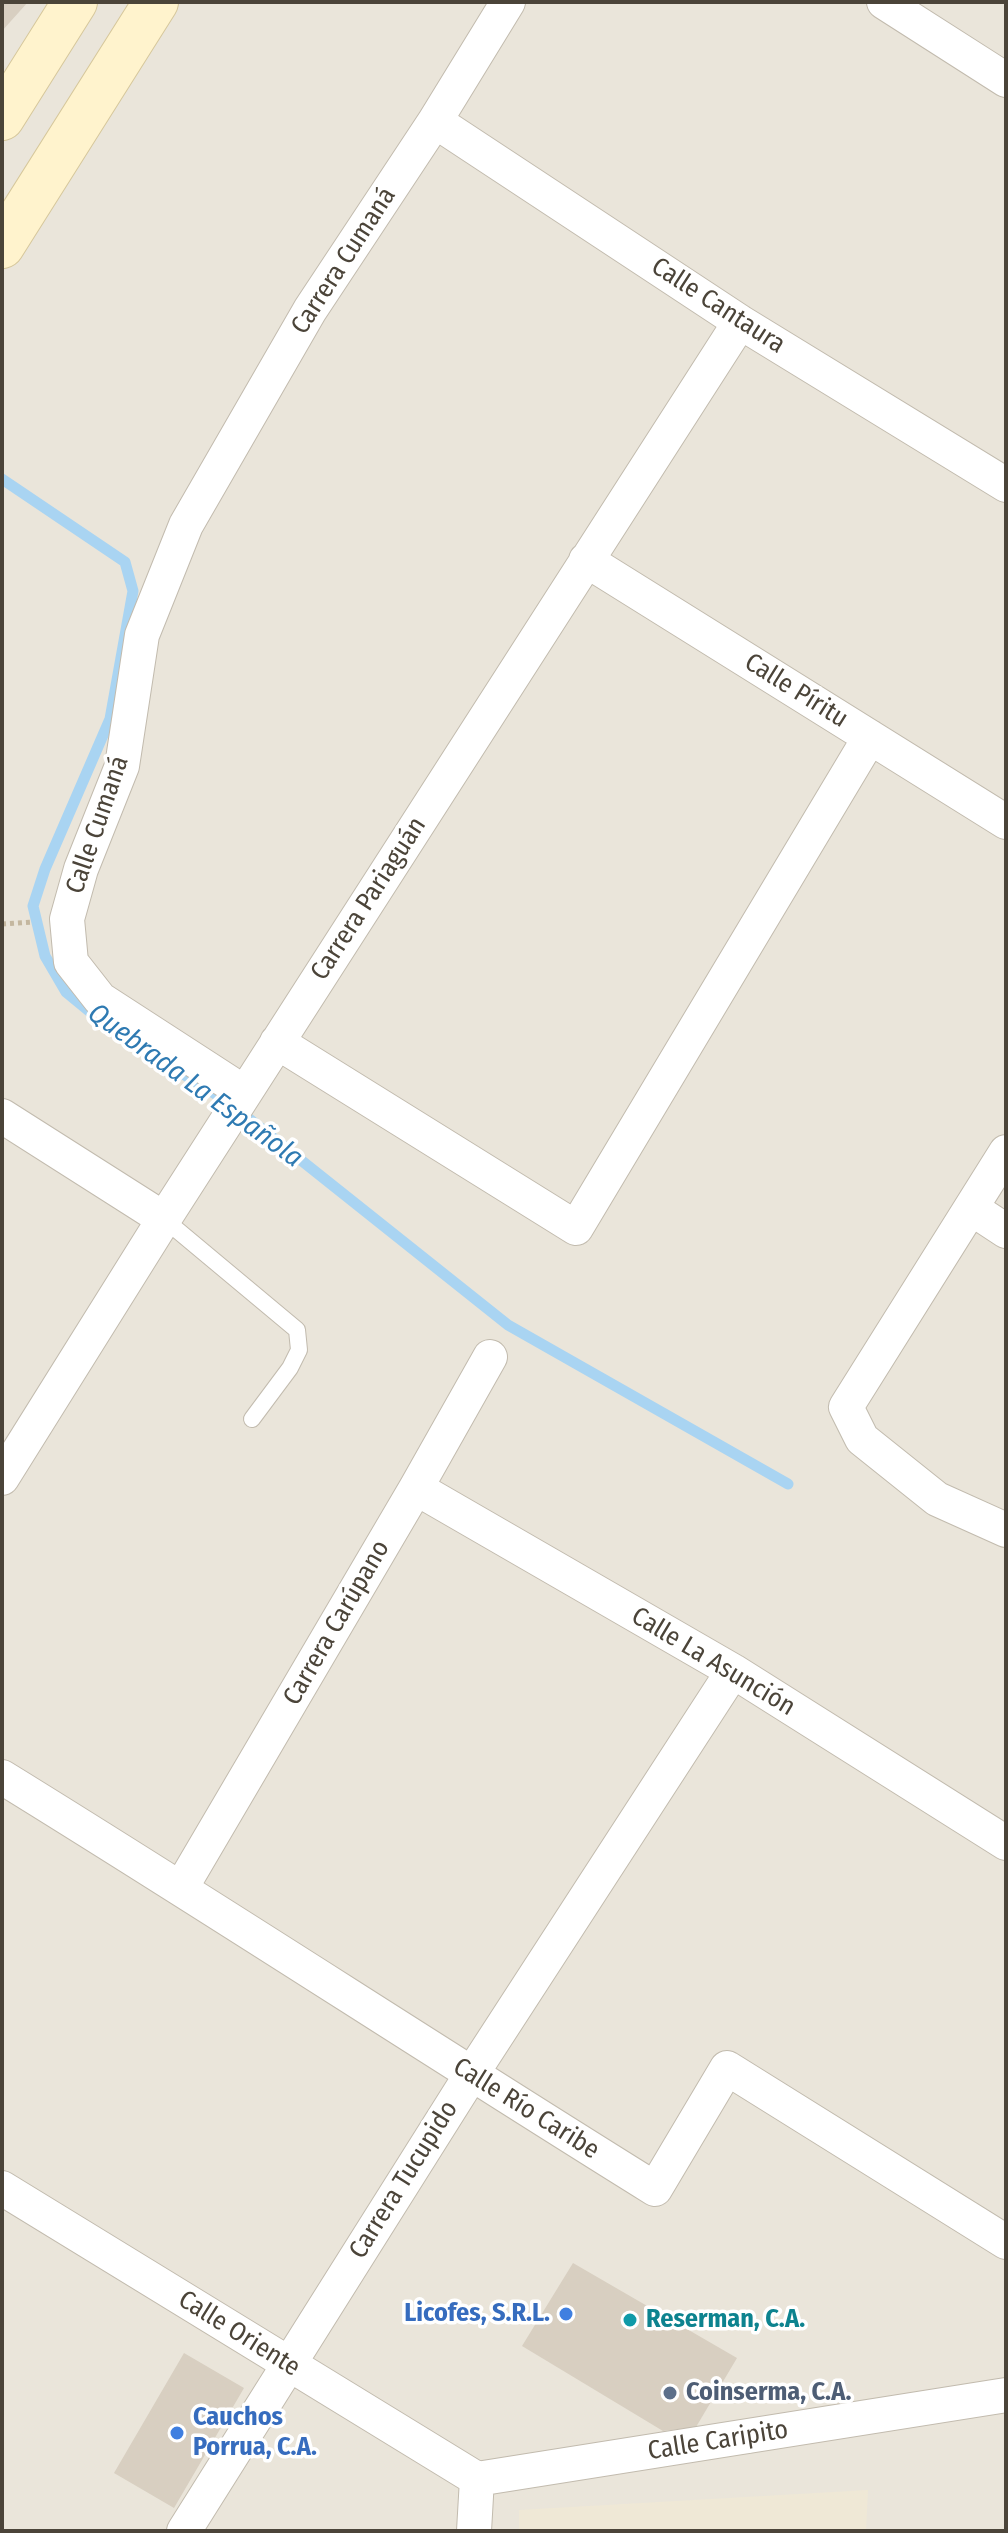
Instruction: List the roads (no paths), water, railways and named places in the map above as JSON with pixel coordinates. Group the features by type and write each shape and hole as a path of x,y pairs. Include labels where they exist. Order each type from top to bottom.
{"main road":[{"path":"3,112 75,2"},
{"path":"2,246 156,2"}],"street":[{"name":"Carrera Cumaná","path":"186,525 310,310 435,121 508,2"},
{"path":"884,2 1006,80"},
{"name":"Calle Cantaura","path":"435,121 740,322 1006,485"},
{"name":"Carrera Pariaguán","path":"2,1478 164,1219 740,322"},
{"name":"Calle Cumaná","path":"186,525 142,635 122,766 81,869 67,919 71,962 100,999 244,1094"},
{"name":"Calle Píritu","path":"586,560 1006,822"},
{"path":"277,1042 576,1228 870,737"},
{"path":"2,1116 164,1219"},
{"path":"1006,1152 846,1407 862,1439 937,1499 1006,1530"},
{"path":"971,1208 1006,1231"},
{"name":"Carrera Carúpano","path":"181,1888 490,1357"},
{"name":"Calle La Asunción","path":"416,1488 733,1671 1006,1843"},
{"name":"Carrera Tucupido","path":"184,2531 471,2075 733,1671"},
{"name":"Calle Río Caribe","path":"2,1777 655,2189 727,2068 1006,2242"},
{"name":"Calle Oriente","path":"2,2188 477,2479"},
{"name":"Calle Caripito","path":"477,2479 1006,2395"},
{"path":"474,2531 477,2479"}],"lane":[{"path":"164,1219 297,1330 299,1350 295,1359 252,1419"}],"waterway":[{"name":"Quebrada La Española","path":"2,479 125,562 133,591 110,719 45,869 33,906 45,956 66,992 111,1029 217,1095"},
{"name":"Quebrada La Española","path":"238,1110 508,1325 788,1484"}],"place":[{"name":"Licofes, S.R.L.","path":"566,2314"},
{"name":"Reserman, C.A.","path":"630,2320"},
{"name":"Coinserma, C.A.","path":"670,2393"},
{"name":"Cauchos Porrua, C.A.","path":"177,2433"}]}
